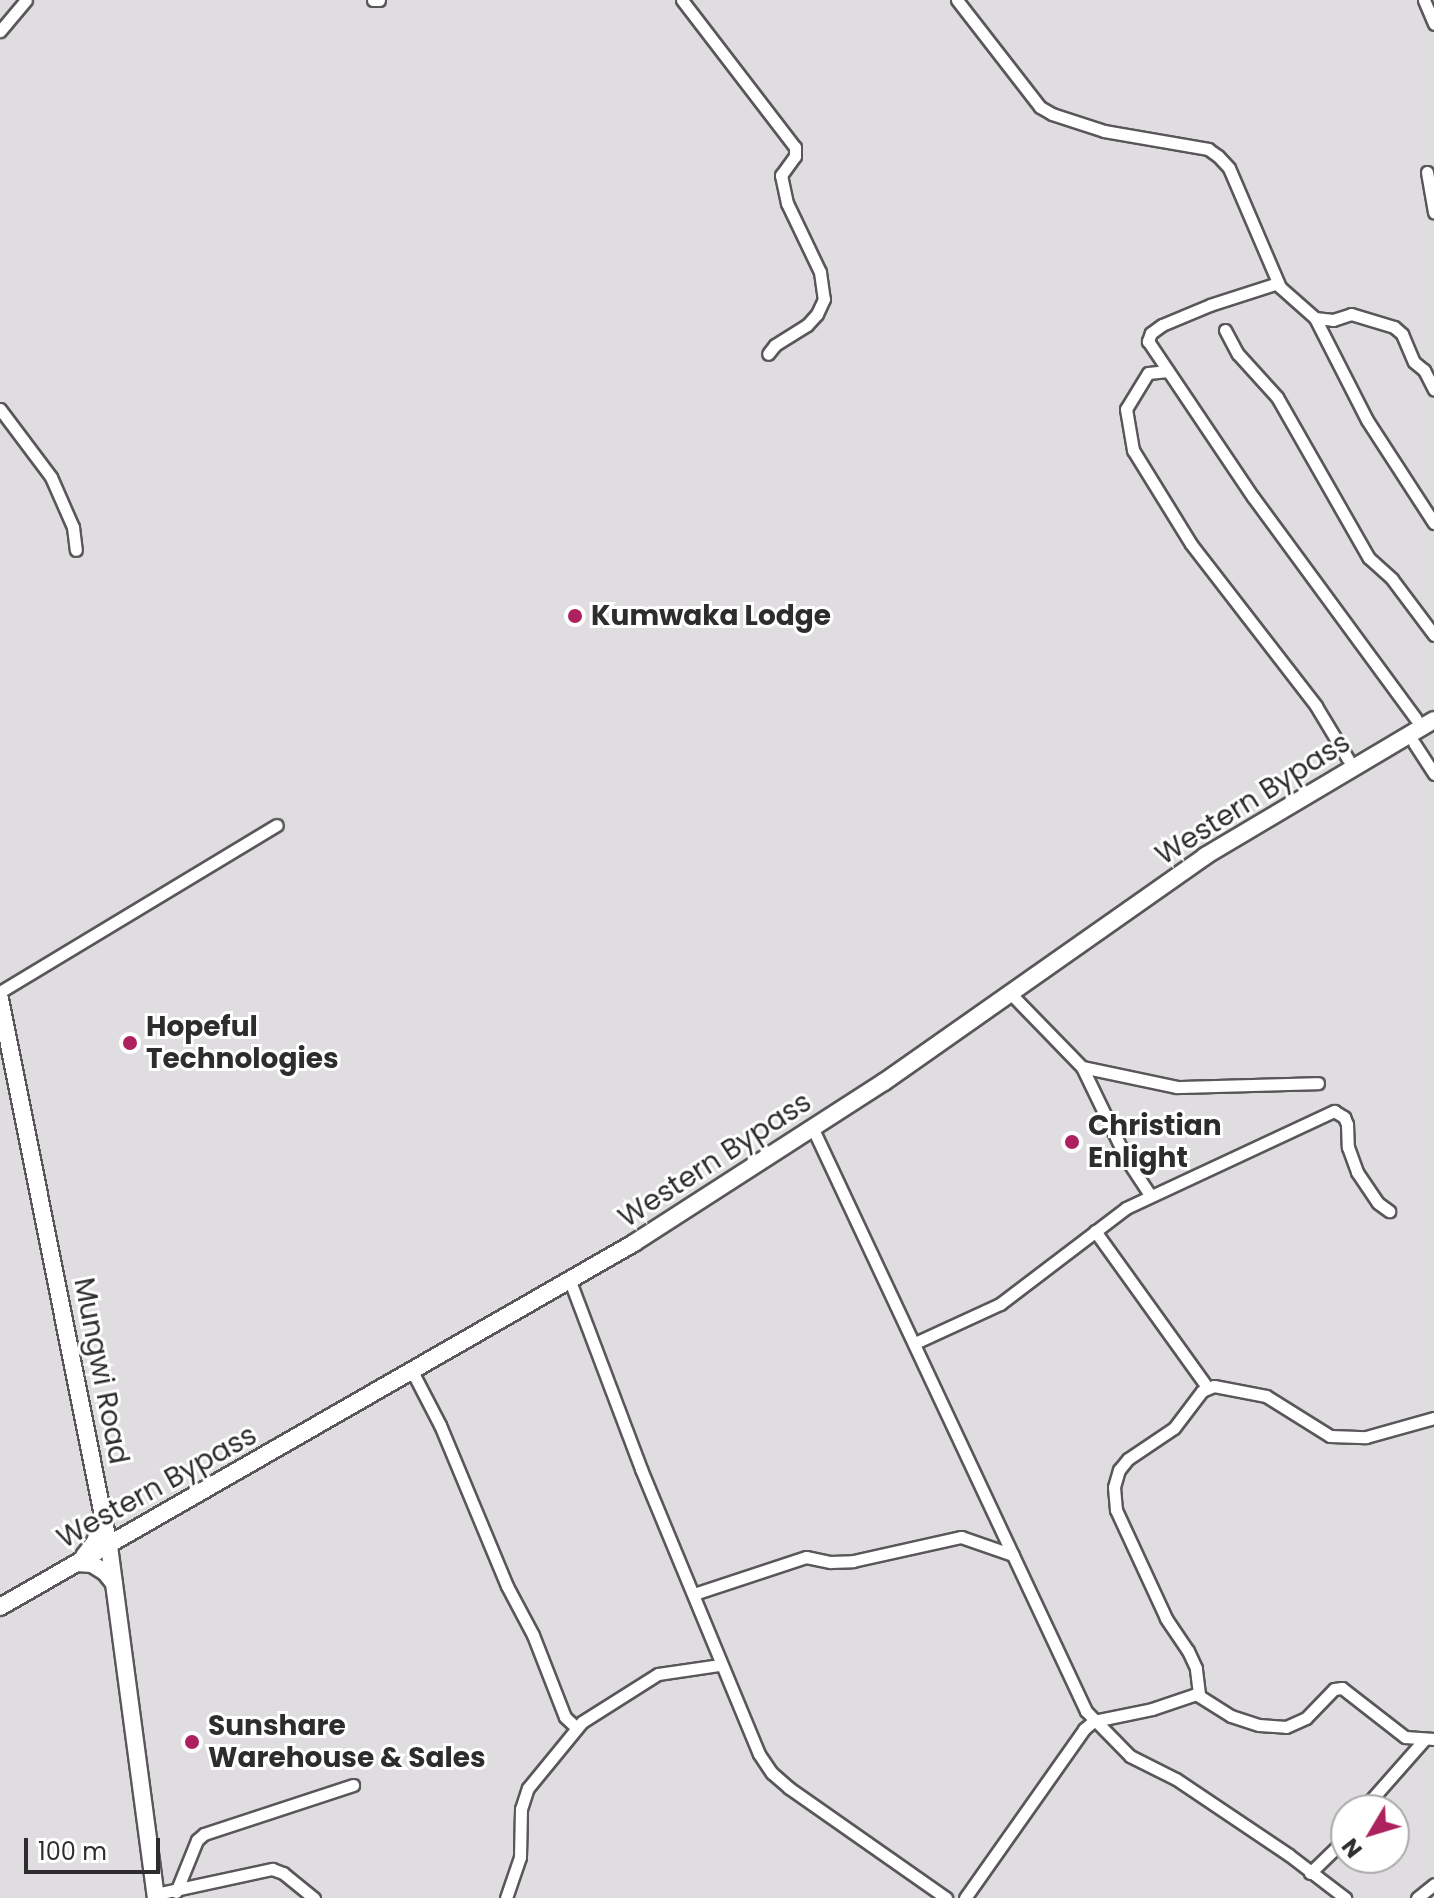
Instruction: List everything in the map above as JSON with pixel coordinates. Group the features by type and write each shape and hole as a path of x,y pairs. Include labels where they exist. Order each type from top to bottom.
{"main road":[{"name":"Western Bypass","path":"0,1607 570,1281 813,1129 1205,856 1434,720"},
{"name":"Mungwi Road","path":"0,999 109,1546 156,1896"},
{"path":"77,1563 95,1542 103,1516 122,1530 134,1531"},
{"path":"77,1563 92,1564 114,1583"}],"street":[{"path":"0,31 26,0"},
{"path":"682,0 795,147 795,156 781,175 787,203 820,272 824,299 807,325 768,354"},
{"path":"957,0 1040,107 1104,131 1198,147 1218,156 1235,181 1278,283 1315,318 1367,420 1434,523"},
{"path":"1424,0 1434,24"},
{"path":"1427,172 1434,212"},
{"path":"1278,283 1210,305 1151,333 1148,341 1253,497 1416,719"},
{"path":"1315,318 1333,320 1351,314 1394,327 1402,334 1414,362 1424,370 1434,390"},
{"path":"1225,330 1238,354 1277,397 1369,558 1392,579 1434,635"},
{"path":"1168,371 1148,373 1126,409 1133,450 1191,544 1316,706 1348,759"},
{"path":"0,409 51,477 73,527 76,550"},
{"path":"1414,743 1434,774"},
{"path":"0,992 277,825"},
{"path":"1010,993 1082,1067 1127,1160 1150,1195"},
{"path":"1082,1067 1177,1087 1318,1083"},
{"path":"915,1343 1000,1304 1095,1231 1150,1195 1267,1145 1334,1111 1347,1124 1348,1147 1357,1172 1378,1203 1389,1211"},
{"path":"813,1129 1078,1698 1094,1721 1130,1756 1176,1779 1345,1898"},
{"path":"1095,1231 1208,1388 1266,1396 1330,1436 1366,1437 1434,1418"},
{"path":"570,1281 641,1469 752,1742 772,1773 946,1898"},
{"path":"413,1373 464,1480 565,1717 577,1728"},
{"path":"1208,1388 1174,1428 1128,1459 1119,1470 1113,1501 1166,1618 1196,1668 1199,1694 1231,1716 1259,1725 1286,1727 1306,1718 1334,1689 1342,1688 1405,1737 1428,1740"},
{"path":"694,1594 806,1557 830,1562 853,1561 961,1537 1013,1555"},
{"path":"506,1898 520,1857 521,1809 528,1788 577,1728 589,1715 658,1674 720,1665"},
{"path":"965,1898 1084,1729 1094,1721 1152,1709 1199,1694"},
{"path":"1377,1794 1428,1740"},
{"path":"176,1892 197,1840 204,1834 353,1785"},
{"path":"1310,1873 1330,1854"},
{"path":"156,1896 272,1869 283,1873 314,1898"},
{"path":"1417,1898 1434,1884"}],"place":[{"name":"Kumwaka Lodge","path":"575,616"},
{"name":"Hopeful Technologies","path":"130,1043"},
{"name":"Christian Enlight","path":"1072,1142"},
{"name":"Sunshare Warehouse & Sales","path":"192,1742"}]}
